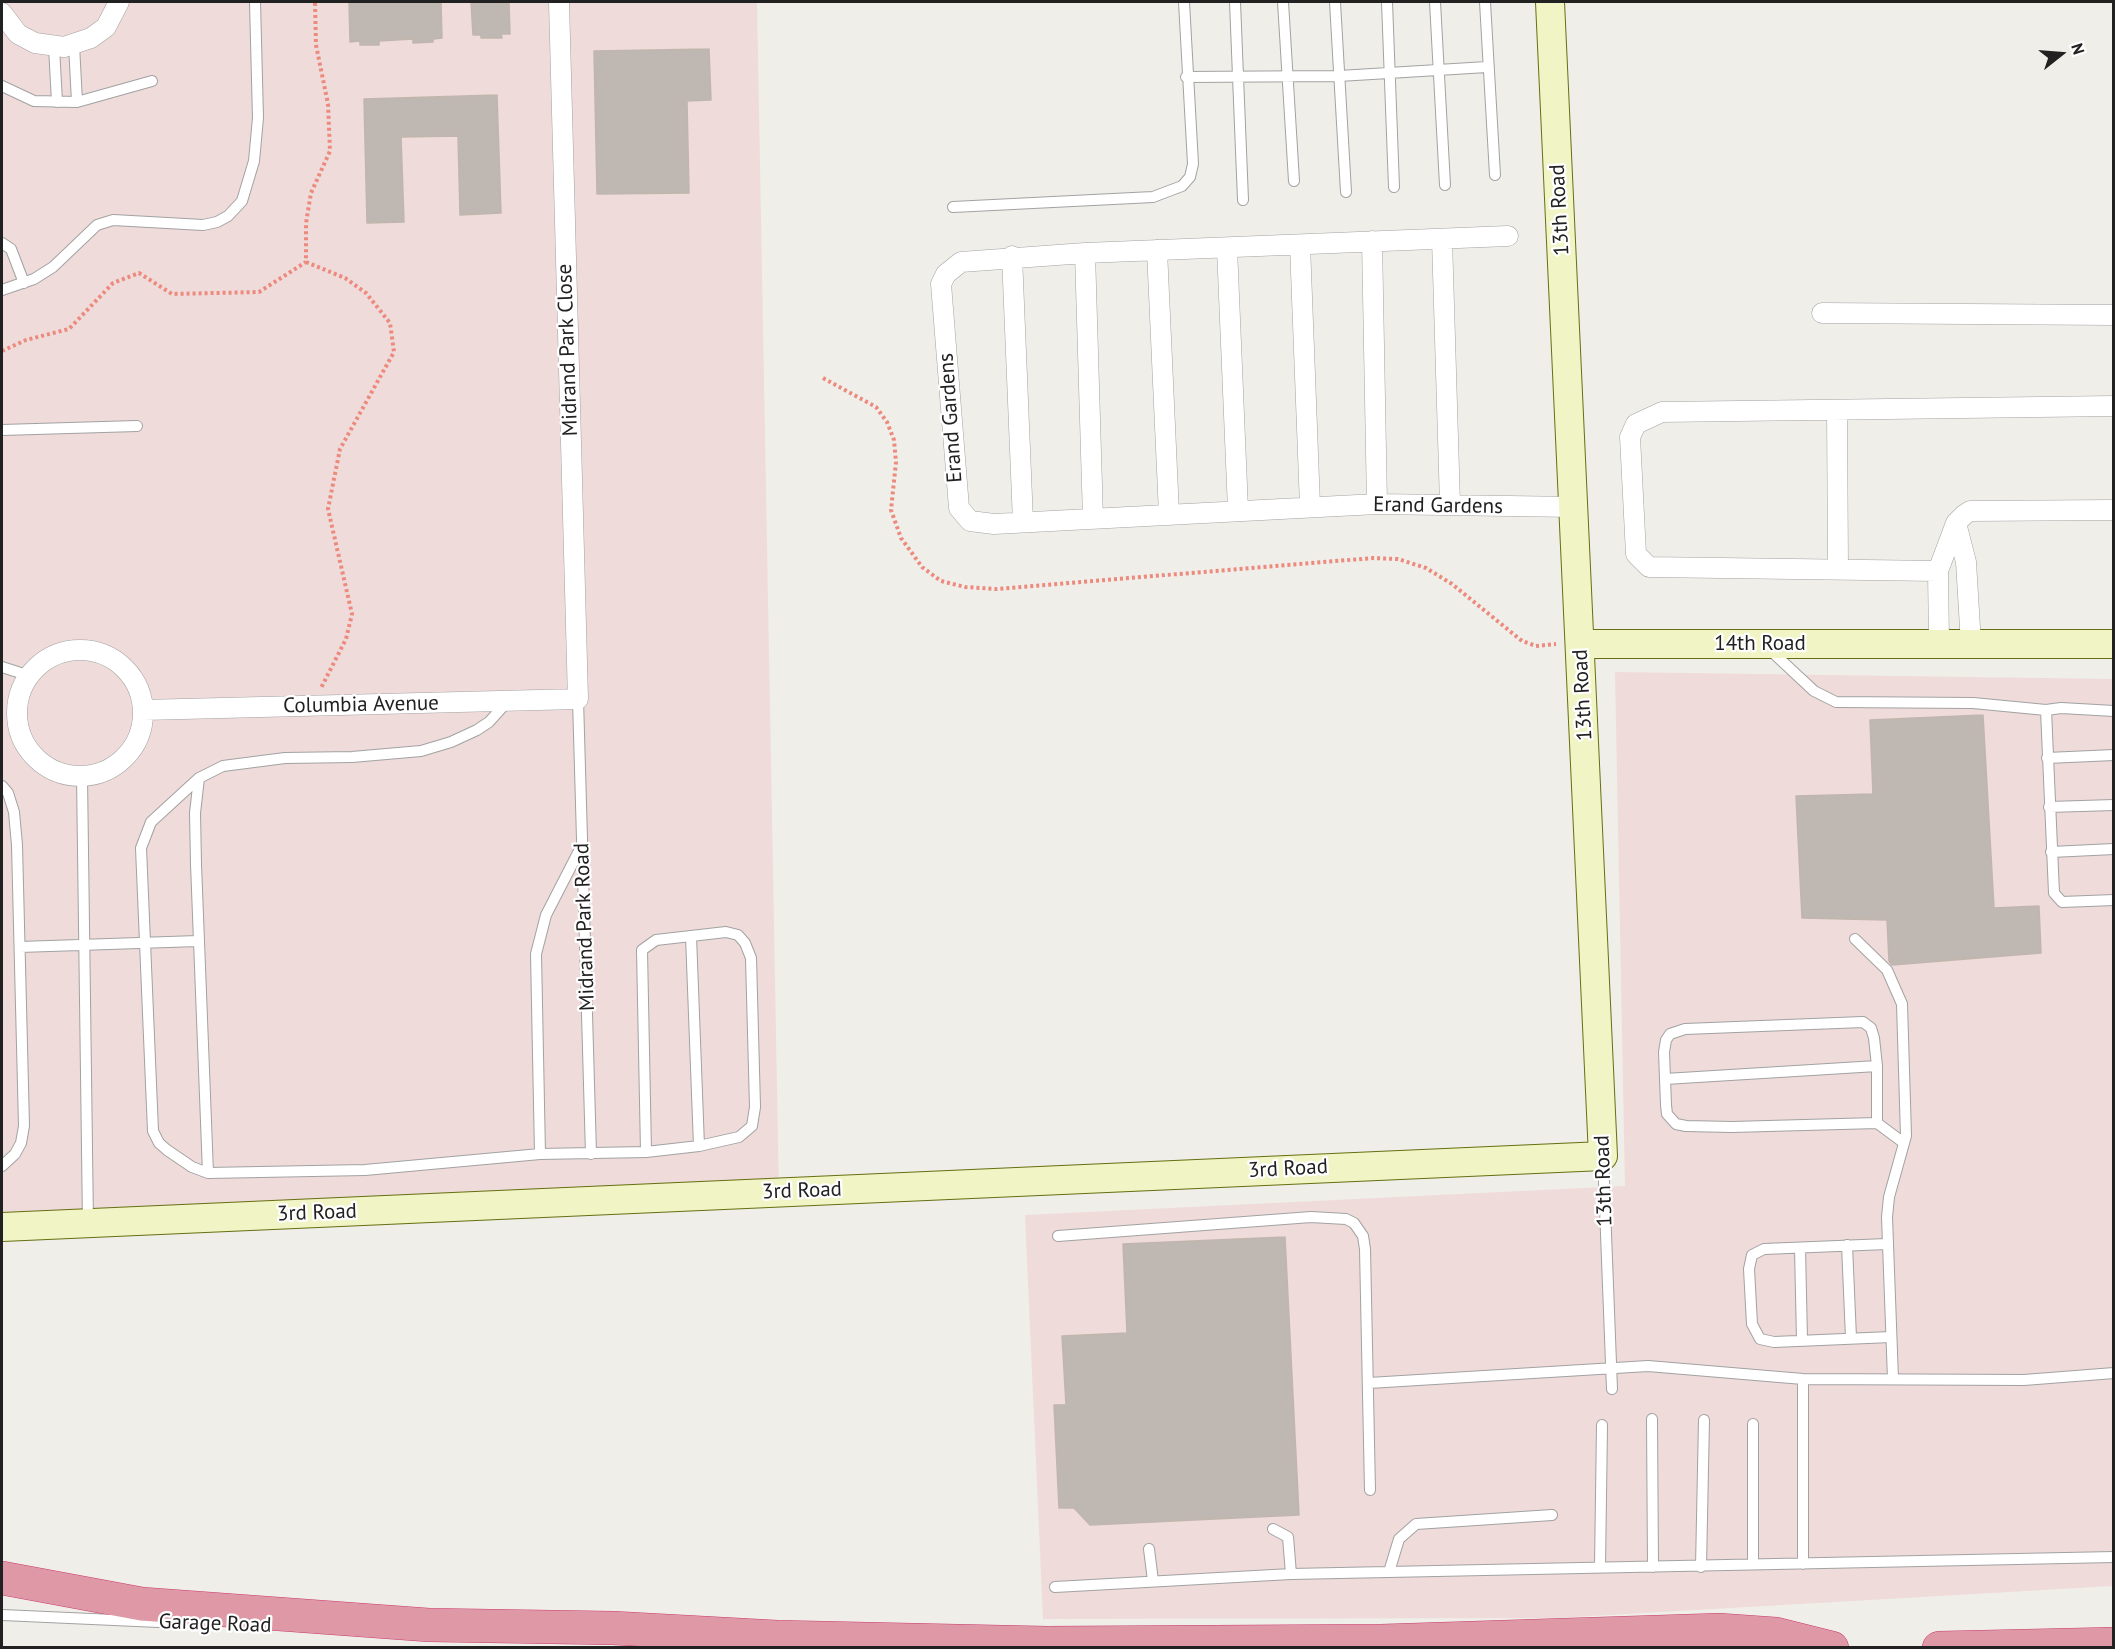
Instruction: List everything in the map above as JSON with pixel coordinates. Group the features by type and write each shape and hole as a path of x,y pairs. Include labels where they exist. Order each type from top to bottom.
{"highway":[{"path":"2,1578 142,1604 429,1624 613,1628 777,1637 1058,1643 1382,1641 1719,1630 1776,1634 1832,1647"},
{"path":"1939,1647 2114,1644"}],"street":[{"path":"2,14 18,34 35,43 54,47 74,45 91,38 106,27 119,2"},
{"name":"Midrand Park Close","path":"559,2 578,699"},
{"name":"13th Road","path":"1550,2 1603,1155"},
{"name":"Erand Gardens","path":"1508,236 1012,256 961,262 946,274 941,284 959,508 963,516 979,524 1377,504 1574,507"},
{"path":"1442,239 1450,504"},
{"path":"1372,241 1377,504"},
{"path":"1300,244 1310,506"},
{"path":"1227,248 1238,510"},
{"path":"1157,250 1169,514"},
{"path":"1085,253 1093,519"},
{"path":"1012,256 1023,522"},
{"path":"1822,313 2114,315"},
{"path":"1938,571 1649,567 1636,554 1630,437 1636,423 1662,412 2114,406"},
{"path":"1837,410 1838,568"},
{"path":"1939,643 1938,571 1956,523 1970,511 2114,510"},
{"path":"1956,523 1966,562 1971,644"},
{"name":"14th Road","path":"1580,640 1763,644 2114,644"},
{"path":"79,650 98,653 116,661 130,674 139,691 143,710 141,730 133,749 119,763 101,773 82,776 62,773 44,764 29,750 9,712 30,676 43,662 60,653 79,650"},
{"name":"Columbia Avenue","path":"143,710 578,699"},
{"name":"3rd Road","path":"2,1227 1603,1155"}],"lane":[{"path":"2,290 24,283 53,267 97,225 113,220 203,225 217,222 228,216 242,201 254,161 258,118 255,2"},
{"path":"953,207 1153,197 1182,186 1190,177 1193,164 1186,77 1184,2"},
{"path":"1235,2 1243,200"},
{"path":"1283,2 1294,181"},
{"path":"1335,2 1346,192"},
{"path":"1386,2 1394,187"},
{"path":"1435,2 1445,185"},
{"path":"1485,2 1495,175"},
{"path":"74,45 77,102"},
{"path":"54,47 57,102"},
{"path":"1186,77 1339,76 1487,67"},
{"path":"2,86 34,101 77,102 152,81"},
{"path":"2,243 11,249 24,283"},
{"path":"2,429 137,426"},
{"path":"1763,644 1814,691 1836,702 1973,703 2046,710 2080,708 2114,711"},
{"path":"2,667 30,676"},
{"name":"Midrand Park Road","path":"578,699 591,1154"},
{"path":"508,701 489,722 477,730 451,742 421,750 397,755 285,758 231,764 199,778 163,810 144,835 141,848 143,943 153,1131 159,1143 174,1155 208,1173 256,1174 365,1170 540,1154 646,1152 699,1146 739,1137 752,1126 755,1107 751,958 745,943 738,936 726,932 656,940 645,946 640,955 646,1152"},
{"path":"2046,710 2054,893 2057,899 2073,902 2114,900"},
{"path":"2047,758 2114,755"},
{"path":"82,776 88,1223"},
{"path":"199,778 195,813 208,1173"},
{"path":"2,786 8,793 14,812 24,1126 21,1143 15,1154 2,1166"},
{"path":"2049,807 2114,805"},
{"path":"540,1154 536,954 546,915 558,886 582,845"},
{"path":"2051,852 2114,849"},
{"path":"691,936 699,1146"},
{"path":"1855,939 1887,970 1902,1004 1907,1116 1904,1143 1889,1197 1887,1244 1893,1378"},
{"path":"20,947 198,941"},
{"path":"1877,1123 1877,1066 1871,1028 1863,1022 1685,1029 1670,1034 1666,1040 1667,1114 1676,1124 1686,1126 1877,1123 1904,1143"},
{"path":"1665,1079 1877,1066"},
{"name":"13th Road","path":"1603,1155 1611,1389"},
{"path":"1058,1236 1311,1217 1346,1219 1360,1229 1364,1243 1370,1490"},
{"path":"1887,1244 1757,1252 1749,1258 1749,1269 1752,1324 1756,1335 1765,1341 1891,1336"},
{"path":"1846,1245 1851,1338"},
{"path":"1800,1248 1802,1340"},
{"path":"1369,1383 1611,1368 1677,1367 1803,1379 2024,1380 2114,1373"},
{"path":"1803,1379 1803,1563"},
{"path":"1652,1419 1653,1567"},
{"path":"1701,1568 1704,1420"},
{"path":"1753,1424 1753,1564"},
{"path":"1600,1567 1602,1425"},
{"path":"1389,1572 1399,1539 1416,1524 1552,1515"},
{"path":"1273,1529 1288,1537 1292,1574"},
{"path":"1149,1549 1153,1581"},
{"path":"1055,1587 1292,1574 1600,1567 1701,1568 1753,1564 2114,1557"},
{"name":"Garage Road","path":"2,1615 195,1624"},
{"name":"Garage Road","path":"296,1627 358,1628 429,1624"}],"path":[{"path":"306,262 345,278 366,293 390,323 394,352 340,449 328,509 352,614 346,639 312,706"},
{"path":"823,378 876,407 887,422 894,440 896,462 891,510 901,538 922,567 941,581 965,587 996,589 1373,558 1398,559 1426,568 1452,584 1522,641 1536,646 1551,646 1580,640"}],"shaded area":[{"path":"2,2 757,2 779,1197 2,1232"},
{"path":"1615,672 2113,679 2113,1586 1557,1618 1043,1619 1025,1215 1625,1186"}],"building":[{"path":"349,2 441,2 442,38 433,39 433,42 413,43 413,39 379,41 379,45 360,45 360,41 350,42"},
{"path":"471,2 509,2 510,34 501,34 502,38 481,38 481,35 473,35"},
{"path":"709,49 711,100 687,101 689,193 597,194 594,51"},
{"path":"497,95 501,213 460,215 458,136 401,137 404,222 367,223 364,99"},
{"path":"1983,715 1994,908 2039,906 2041,953 1892,965 1889,961 1887,920 1802,918 1796,796 1873,794 1870,720"},
{"path":"1285,1237 1299,1515 1090,1525 1074,1508 1059,1508 1054,1405 1066,1405 1062,1336 1127,1333 1123,1244"}]}
